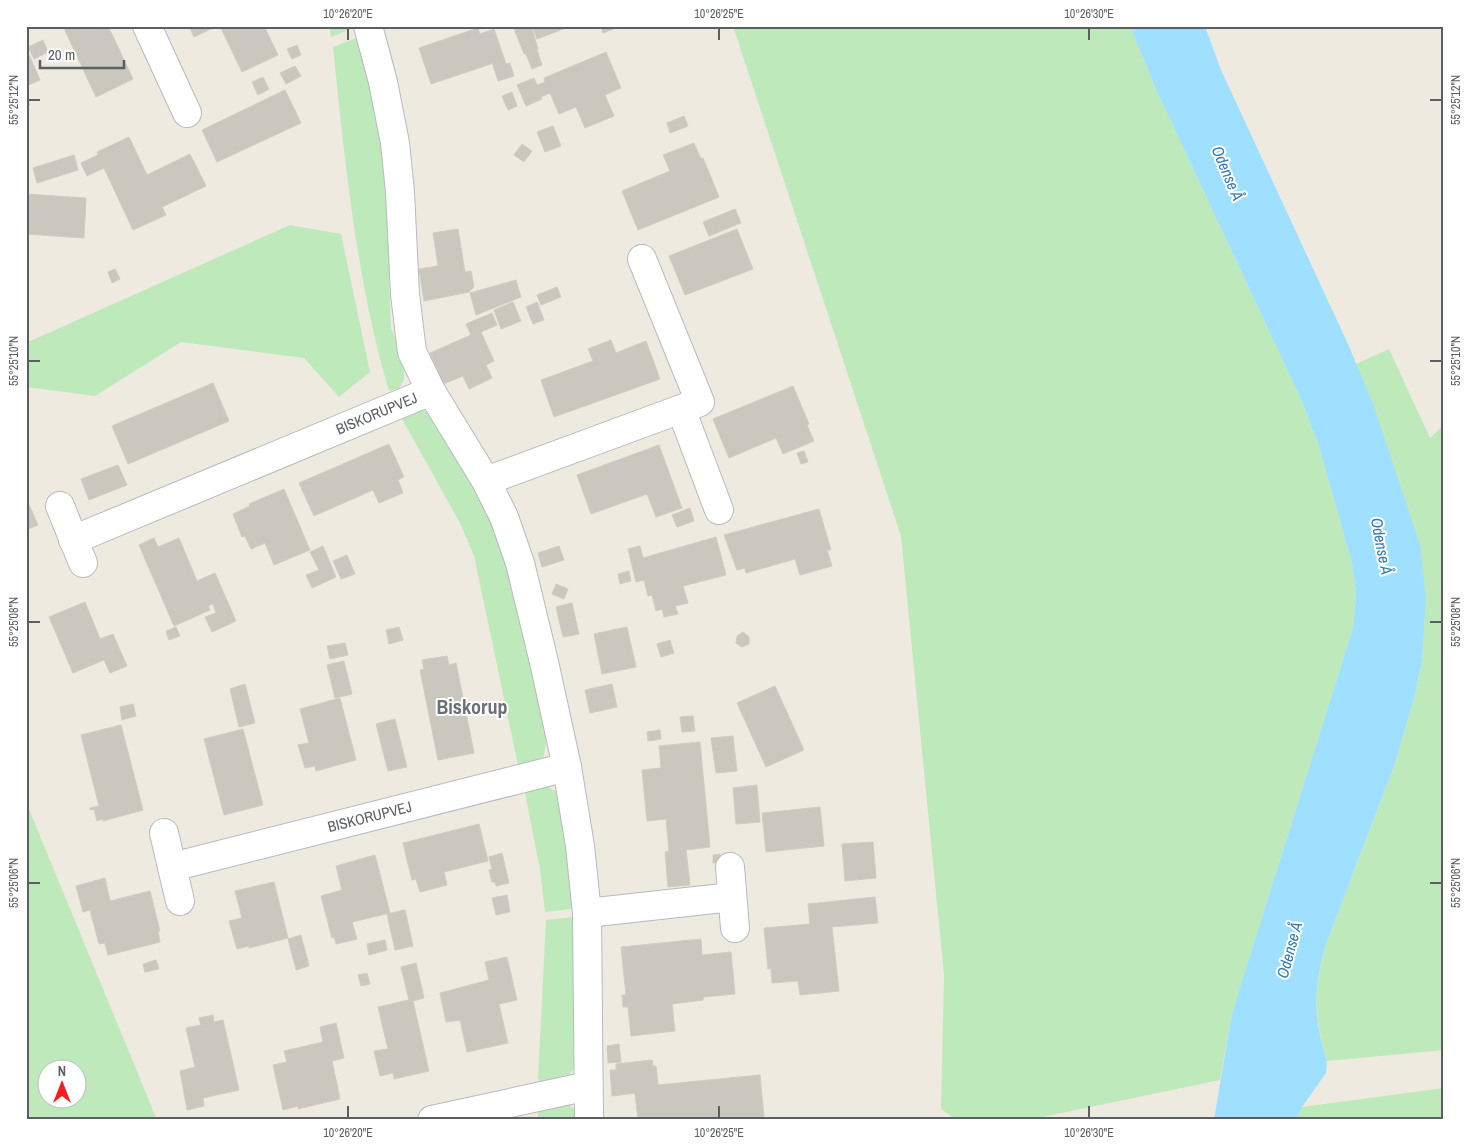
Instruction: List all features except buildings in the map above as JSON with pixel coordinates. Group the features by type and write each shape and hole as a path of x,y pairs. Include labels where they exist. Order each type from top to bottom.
{"street":[{"path":"147,26 187,113"},
{"name":"BISKORUPVEJ","path":"370,27 395,143 400,192 405,294 412,352 431,392 486,481 504,517 520,563 544,662 566,768 580,846 586,913 589,1120"},
{"path":"486,481 700,402 642,259"},
{"name":"BISKORUPVEJ","path":"60,506 78,552 431,392"},
{"path":"681,409 719,510"},
{"name":"BISKORUPVEJ","path":"172,866 566,768"},
{"path":"164,833 180,901"},
{"path":"730,866 735,928"},
{"path":"586,913 732,896"},
{"path":"432,1120 588,1086"}],"green space":[{"path":"329,26 356,26 356,27 331,37"},
{"path":"733,26 1130,26 1155,87 1300,397 1318,443 1352,563 1356,592 1353,628 1236,1000 1220,1080 1028,1120 956,1120 941,1109 944,975 901,536"},
{"path":"359,37 378,111 390,228 389,280 391,328 404,369 404,380 399,388 389,391 368,306 353,220 333,47"},
{"path":"290,225 341,234 370,372 339,397 304,358 181,342 95,396 26,387 26,343"},
{"path":"1389,349 1430,438 1444,425 1444,1050 1327,1061 1320,1030 1317,1003 1319,976 1326,944 1394,766 1414,699 1422,661 1426,600 1372,401 1356,364"},
{"path":"415,408 431,413 469,472 502,547 548,734 543,759 518,765 474,556 461,525 400,415"},
{"path":"544,784 559,794 567,844 572,909 545,912 540,869 524,788"},
{"path":"26,802 157,1120 26,1120"},
{"path":"574,917 577,1065 567,1077 540,1082 538,1078 546,920"},
{"path":"1444,1088 1444,1120 1296,1120 1302,1107"},
{"path":"568,1103 577,1113 577,1120 538,1120 538,1111"}],"water":[{"name":"Odense Å","path":"1130,26 1205,26 1221,70 1348,344 1372,401 1420,545 1426,600 1422,661 1414,699 1394,766 1326,944 1318,978 1316,1000 1318,1023 1327,1063 1326,1073 1302,1107 1296,1120 1214,1120 1230,1024 1236,1000 1353,628 1356,592 1352,563 1318,443 1300,397 1155,87"}],"district":[{"name":"Biskorup","path":"472,707"}]}
